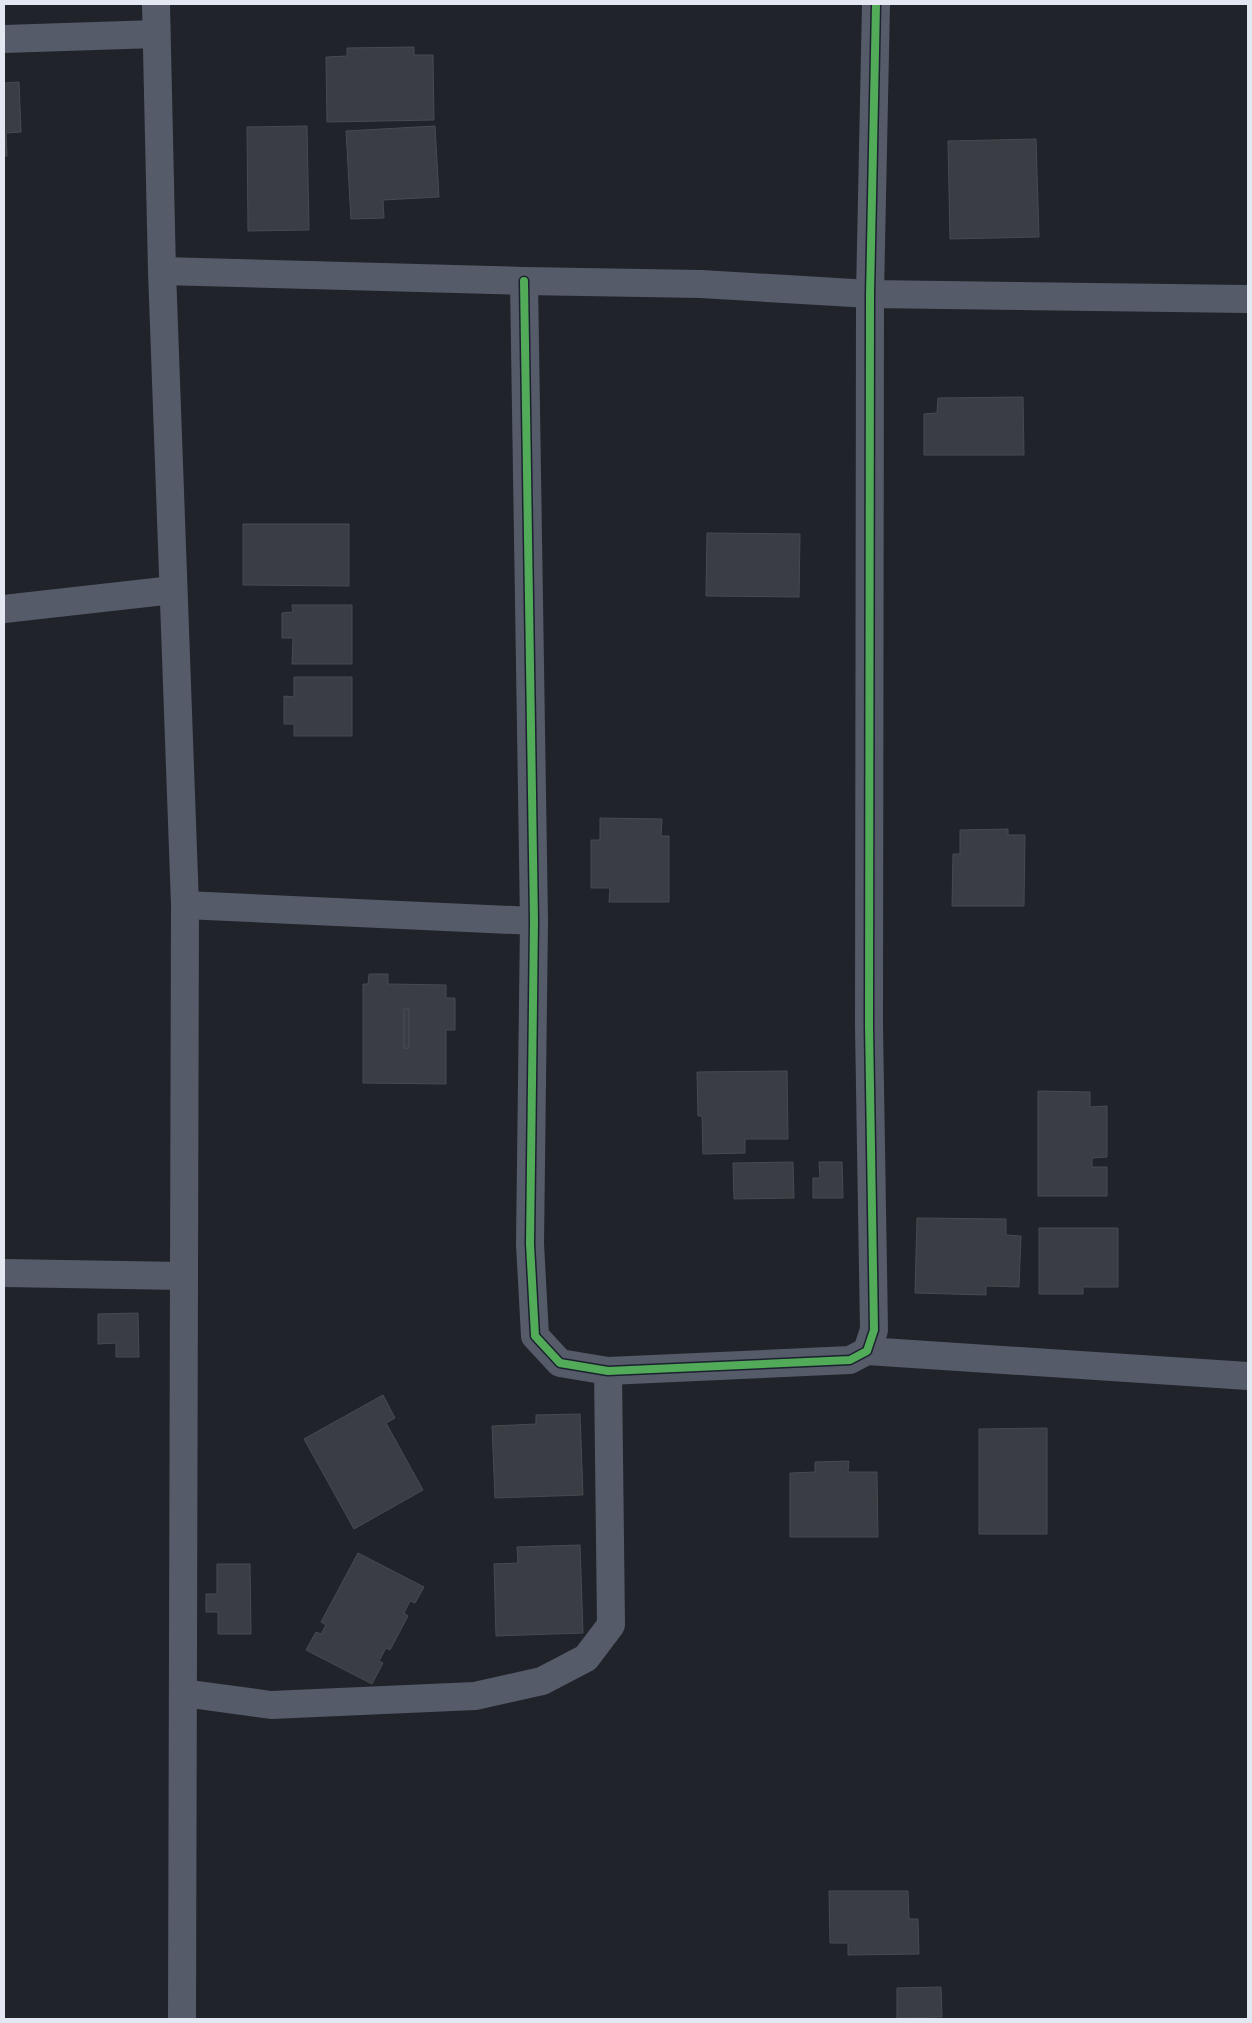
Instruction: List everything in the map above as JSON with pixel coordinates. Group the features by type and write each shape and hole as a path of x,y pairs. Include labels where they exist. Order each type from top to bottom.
{"street":[{"path":"156,4 162,270 185,905 182,2019"},
{"path":"867,1351 874,1330 869,1026 870,294 876,4"},
{"path":"4,39 156,34"},
{"path":"162,270 524,281 701,284 870,294 1248,299"},
{"path":"524,281 534,921 530,1244 535,1336 560,1363 608,1371 850,1360 867,1351 1248,1376"},
{"path":"4,608 173,590"},
{"path":"185,905 534,921"},
{"path":"4,1272 184,1276"},
{"path":"183,1693 271,1705 476,1696 542,1680 586,1658 611,1625 608,1371"}],"building":[{"path":"414,47 414,55 433,55 434,120 327,122 326,57 347,56 347,48"},
{"path":"19,82 21,132 6,133 7,156 4,156 4,83"},
{"path":"307,126 309,230 248,231 247,127"},
{"path":"435,126 439,197 383,200 384,218 351,219 346,131"},
{"path":"1036,139 1039,237 950,239 948,141"},
{"path":"1023,397 1024,455 924,455 924,414 937,413 938,398"},
{"path":"243,524 349,524 349,586 243,585"},
{"path":"707,533 800,534 799,597 706,596"},
{"path":"292,605 352,605 352,664 292,664 293,638 282,638 282,613 293,612"},
{"path":"294,677 352,677 352,736 294,736 294,724 284,724 284,696 294,697"},
{"path":"600,818 662,819 661,836 669,836 669,902 609,902 610,888 591,888 591,840 600,840"},
{"path":"1008,829 1008,835 1025,835 1024,906 952,906 953,854 960,854 960,830"},
{"path":"369,974 388,974 388,984 446,985 446,998 455,998 455,1030 446,1030 446,1084 363,1083 363,984 368,984","holes":["404,1009 409,1009 409,1048 404,1048"]},
{"path":"404,1009 409,1009 409,1048 404,1048"},
{"path":"787,1071 788,1139 745,1139 745,1153 703,1154 702,1116 698,1116 697,1072"},
{"path":"1038,1091 1090,1092 1090,1107 1107,1106 1107,1157 1092,1158 1092,1167 1107,1167 1107,1196 1038,1196"},
{"path":"793,1162 794,1198 734,1199 733,1163"},
{"path":"819,1162 842,1162 843,1198 813,1198 813,1178 820,1178"},
{"path":"917,1218 1006,1219 1006,1235 1021,1236 1019,1287 986,1286 986,1295 915,1293"},
{"path":"1039,1228 1118,1228 1118,1287 1083,1287 1083,1294 1039,1294"},
{"path":"138,1313 139,1357 116,1357 116,1343 98,1344 98,1314"},
{"path":"383,1395 395,1418 386,1423 423,1490 354,1529 304,1439"},
{"path":"580,1414 583,1495 495,1498 492,1426 536,1424 536,1415"},
{"path":"1047,1428 1047,1534 979,1534 979,1429"},
{"path":"849,1461 848,1472 877,1472 878,1537 790,1537 790,1473 815,1472 815,1462"},
{"path":"580,1545 583,1633 496,1636 494,1564 518,1563 517,1547"},
{"path":"358,1553 424,1587 415,1603 410,1601 404,1613 408,1616 390,1650 386,1648 379,1661 383,1663 372,1684 306,1650 316,1632 321,1634 326,1625 321,1622"},
{"path":"217,1564 250,1564 251,1634 218,1634 218,1612 206,1612 206,1594 217,1594"},
{"path":"829,1891 908,1891 909,1919 918,1919 919,1954 848,1955 848,1943 830,1943"},
{"path":"941,1987 942,2017 897,2018 897,1988"}],"cycle path":[{"path":"524,281 534,921 530,1244 535,1336 560,1363 608,1371 850,1360 867,1351 874,1330 869,1026 870,294 876,4"}]}
